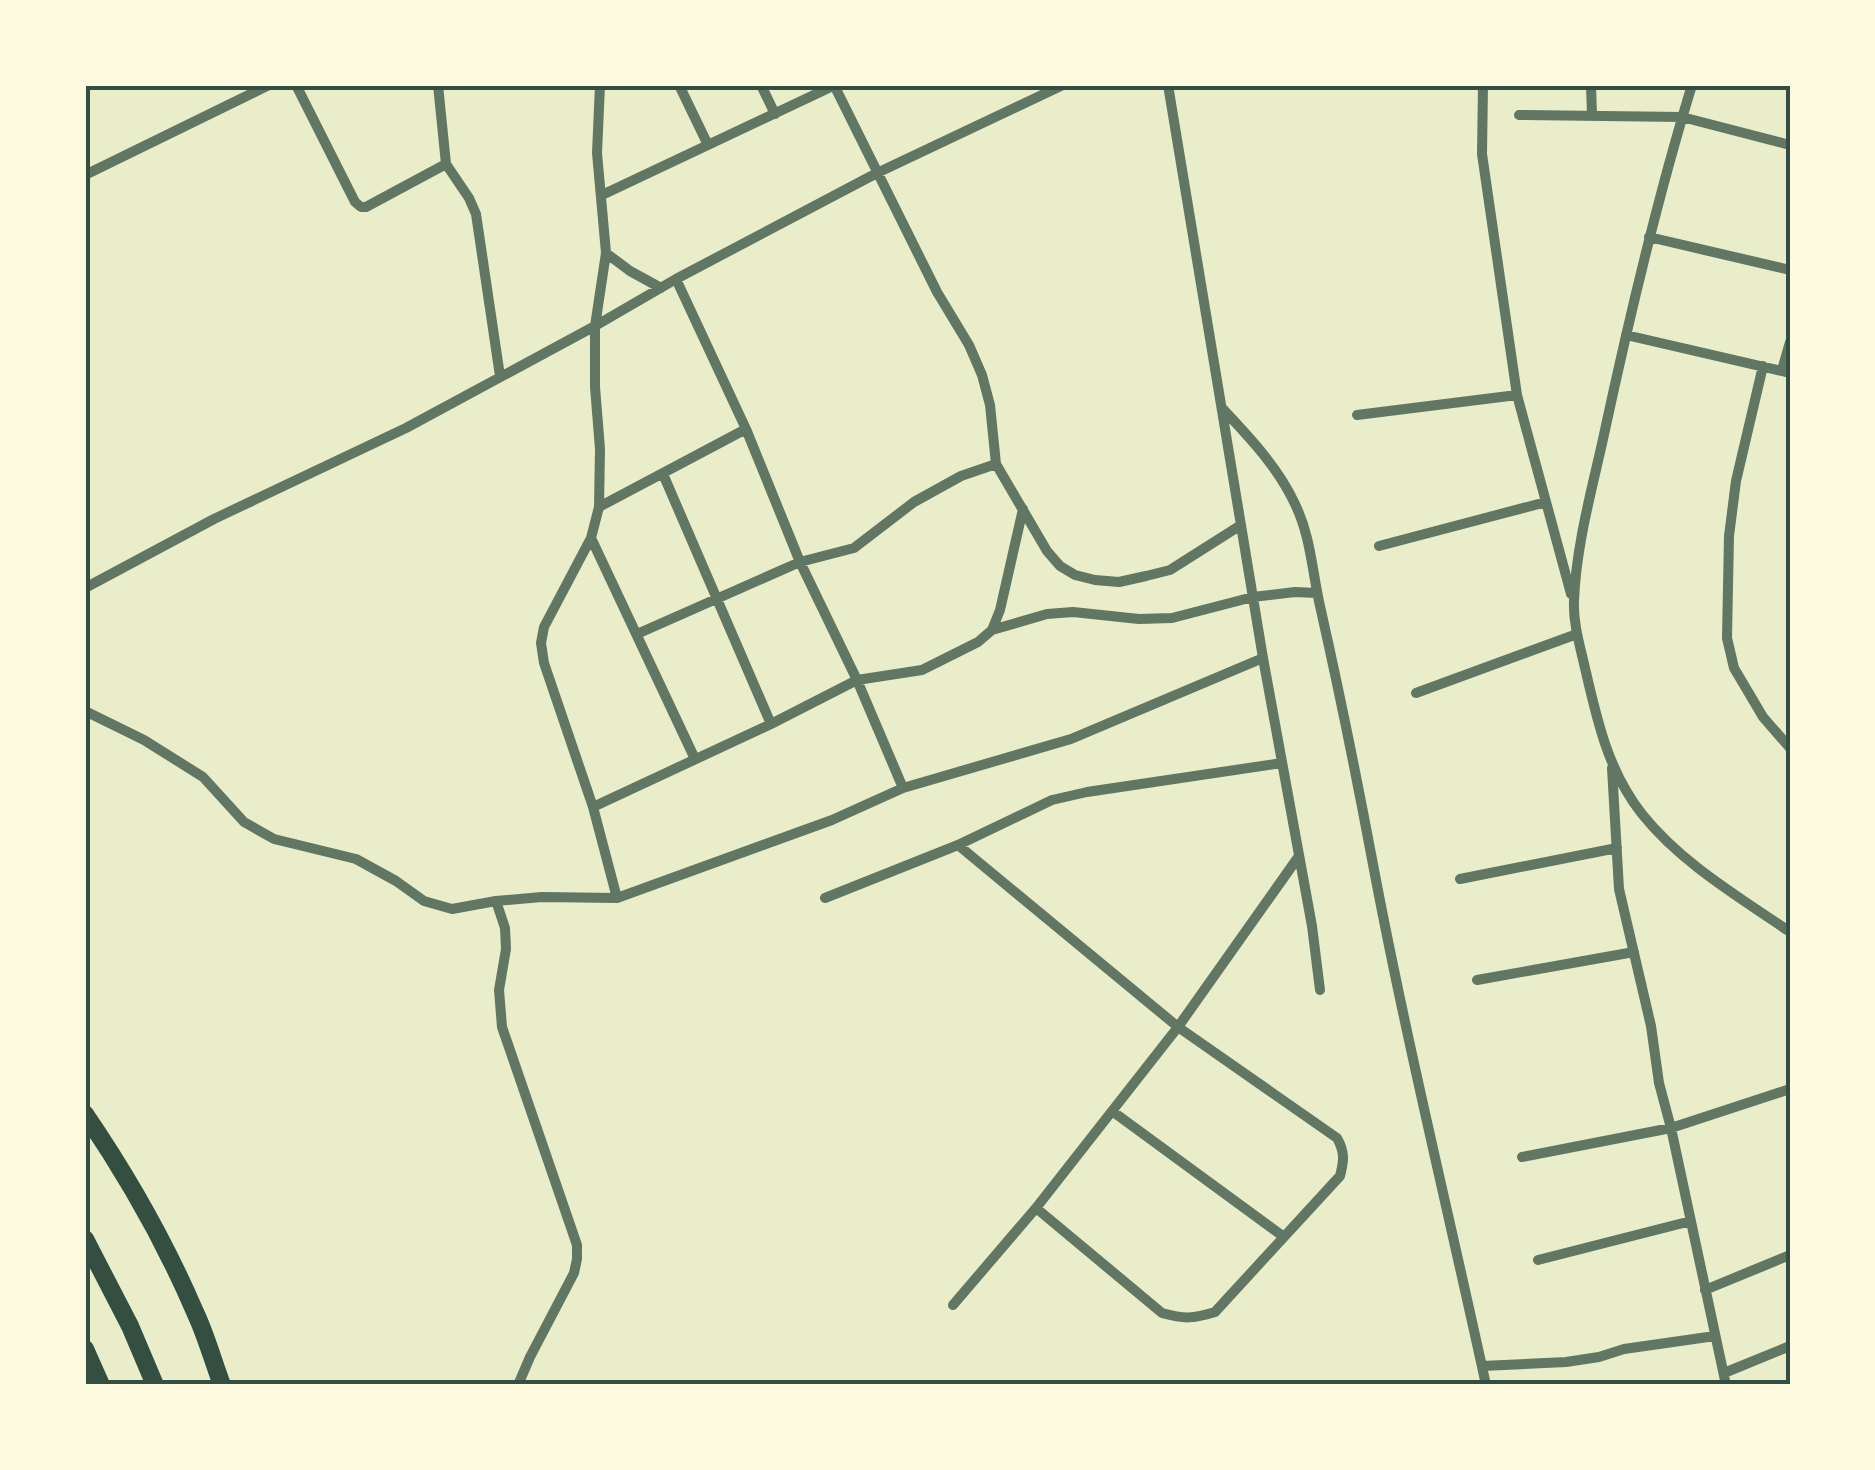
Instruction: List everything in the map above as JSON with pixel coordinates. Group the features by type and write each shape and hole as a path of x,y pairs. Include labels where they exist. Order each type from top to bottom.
{"highway":[{"path":"85,1114 116,1159 164,1245 197,1315 222,1385"},
{"path":"85,1239 155,1385"},
{"path":"85,1349 101,1385"}],"street":[{"path":"85,175 269,85"},
{"path":"296,85 360,207 446,164"},
{"path":"438,85 446,164 476,214 500,376"},
{"path":"679,85 708,145"},
{"path":"761,85 774,114"},
{"path":"602,194 834,85 937,292 970,345 990,405 996,464 1047,551 1060,566 1075,575 1119,582 1170,570 1240,525"},
{"path":"85,588 214,519 406,428 876,173 1063,85"},
{"path":"1168,85 1320,990"},
{"path":"1483,85 1482,154 1517,395 1574,604 1598,722 1612,767 1619,889 1725,1379 1790,1346"},
{"path":"1592,85 1592,116"},
{"path":"1574,604 1584,532 1626,335 1692,85"},
{"path":"602,86 597,153 606,253 596,326 599,507 592,538 544,627 540,643 593,807 617,898"},
{"path":"1519,115 1682,117 1790,145"},
{"path":"1649,237 1790,270"},
{"path":"606,253 661,288"},
{"path":"676,279 746,429 800,562 858,680 902,788"},
{"path":"1626,335 1786,371 1790,342"},
{"path":"1763,366 1736,481 1729,536 1727,638 1734,668 1763,717 1790,748"},
{"path":"1357,414 1517,395"},
{"path":"1221,407 1256,445 1294,502 1309,541 1388,946 1486,1385"},
{"path":"599,507 746,429"},
{"path":"636,634 800,562 854,548 914,502 961,476 996,464"},
{"path":"662,474 771,724"},
{"path":"1379,546 1546,502"},
{"path":"992,630 1023,509"},
{"path":"592,538 695,759"},
{"path":"593,807 858,680 922,670 978,642 992,630 1047,614 1172,618 1253,597 1317,593"},
{"path":"1416,693 1578,634"},
{"path":"85,710 144,740 203,777 244,822 274,839 356,858 424,901 452,910 496,901 617,898 832,820 902,788 1072,739 1263,658"},
{"path":"825,898 1070,796 1282,764"},
{"path":"1612,767 1642,814 1682,855 1790,932"},
{"path":"958,845 1178,1026 1337,1138 1343,1149 1340,1176 1216,1312 1183,1319 1162,1313 1036,1208"},
{"path":"1460,879 1617,848"},
{"path":"954,1305 1112,1112 1299,856"},
{"path":"496,901 506,949 498,990 502,1026 577,1245 574,1273 518,1385"},
{"path":"1477,980 1634,952"},
{"path":"1522,1158 1671,1128 1790,1089"},
{"path":"1112,1112 1284,1237"},
{"path":"1538,1260 1691,1221"},
{"path":"1706,1290 1790,1255"},
{"path":"1482,1366 1566,1362 1624,1348 1715,1336"}]}
